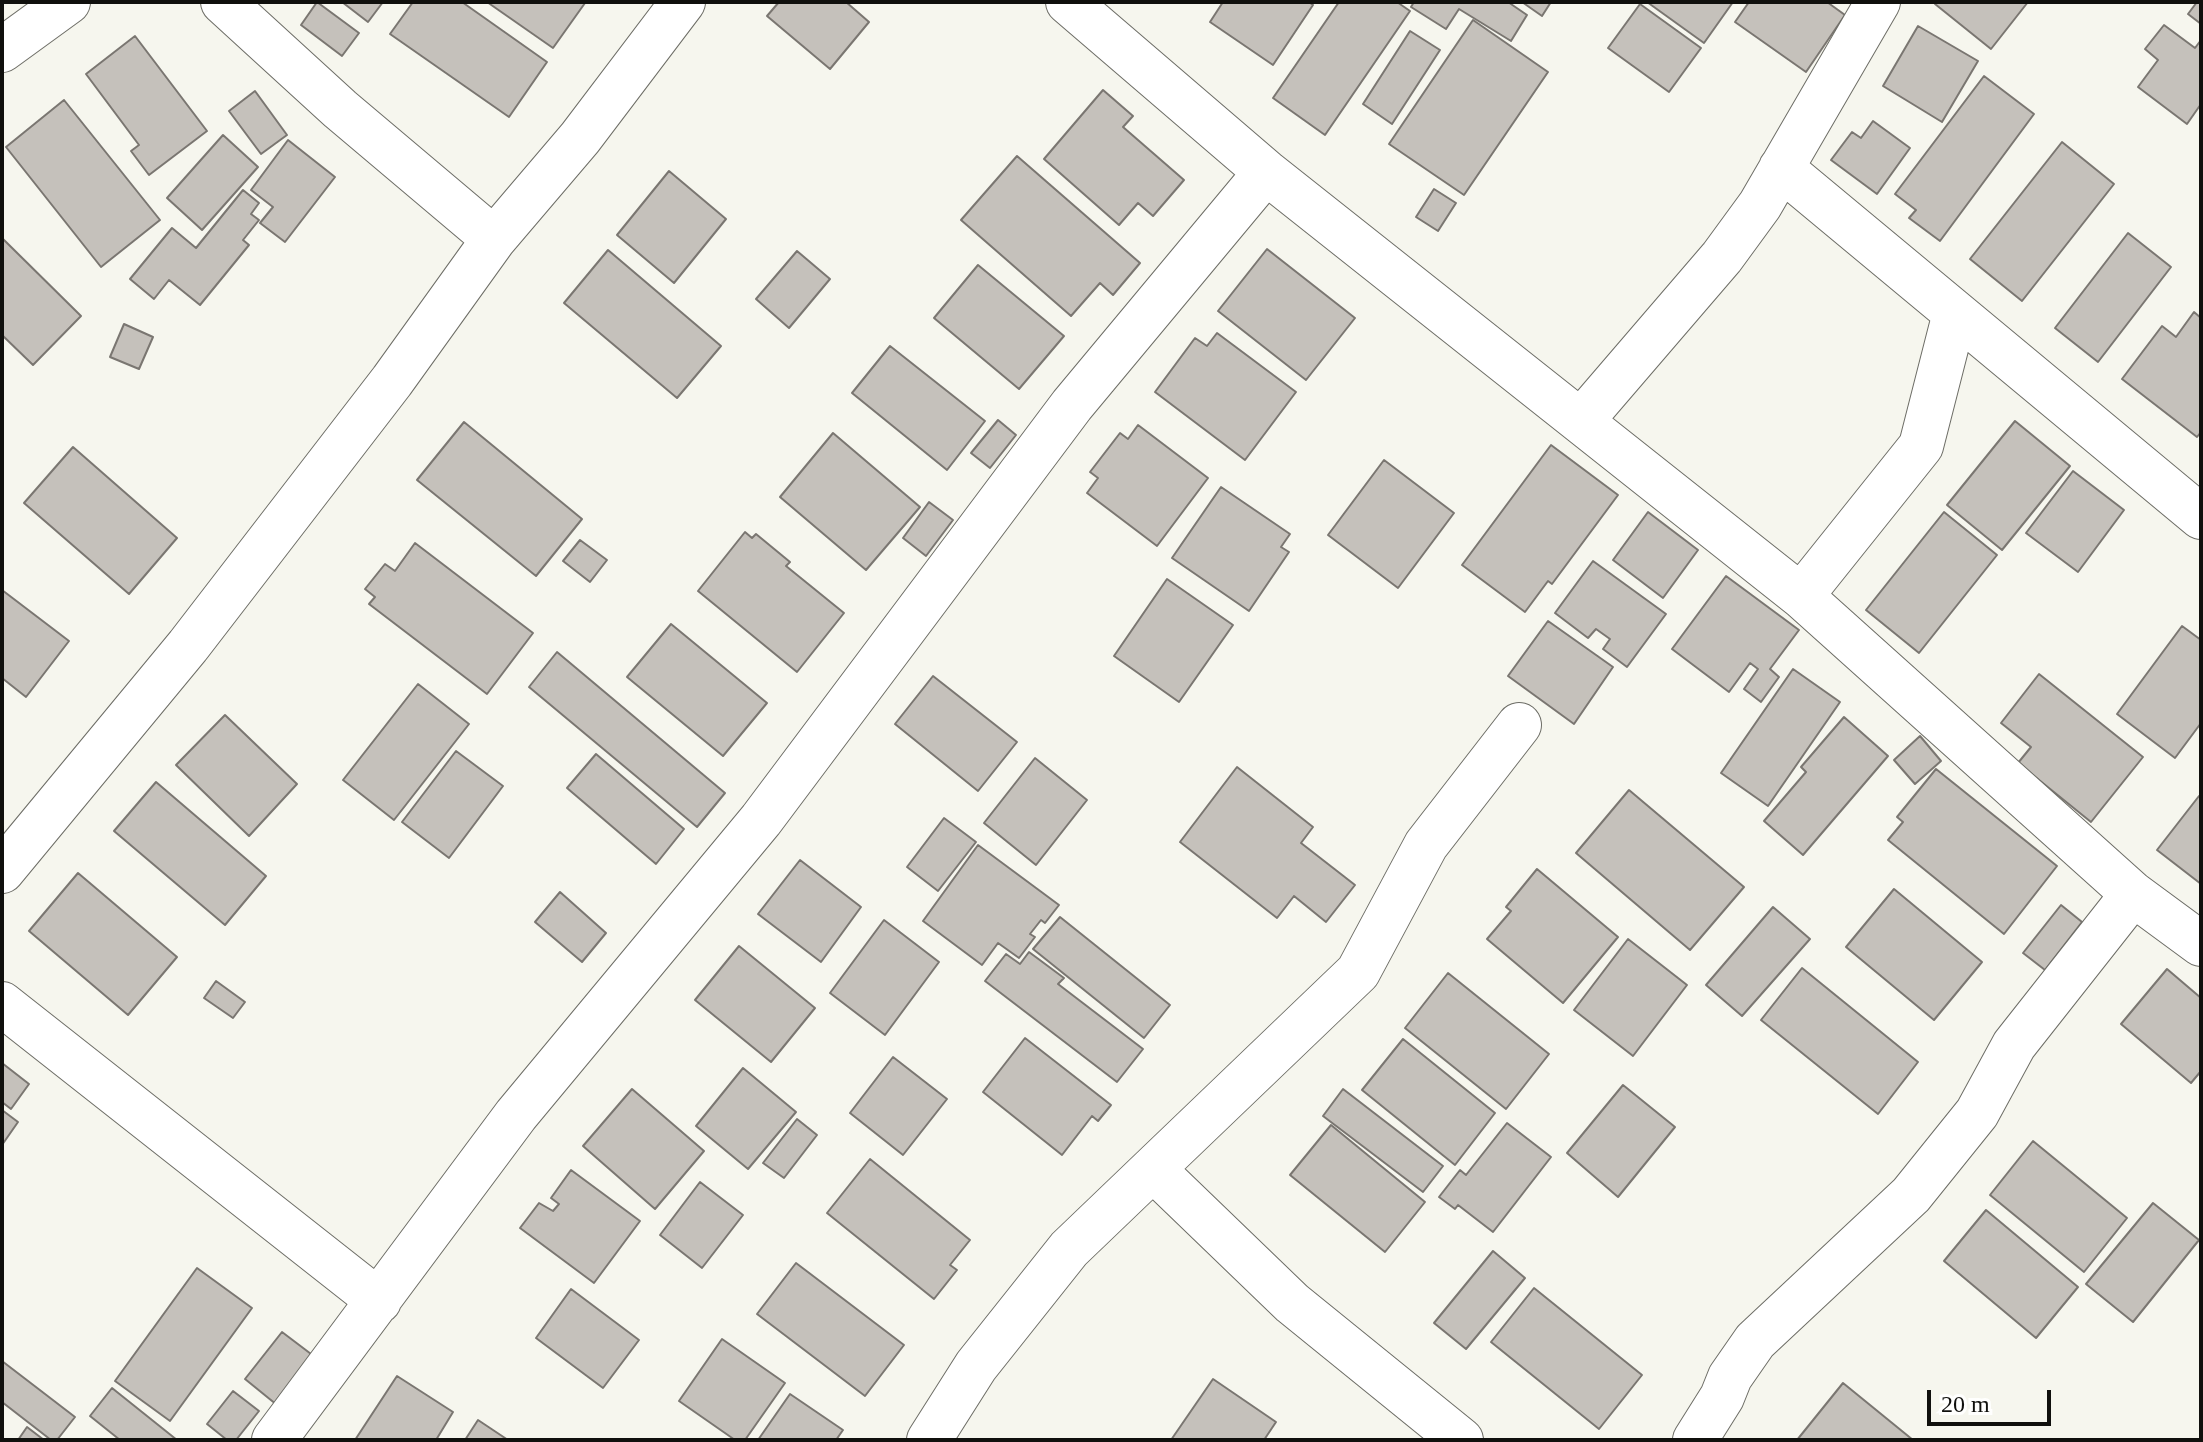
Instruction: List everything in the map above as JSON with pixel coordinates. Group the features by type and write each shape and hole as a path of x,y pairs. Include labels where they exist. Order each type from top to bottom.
{"street":[{"path":"2,50 68,2"},
{"path":"223,2 340,109 494,239"},
{"path":"2,871 188,646 392,381 494,239 580,138 683,2"},
{"path":"1068,2 1266,172 1801,596 2133,894 2201,944"},
{"path":"1582,420 1722,257 1760,205 1878,2"},
{"path":"1781,168 2201,517"},
{"path":"274,1440 516,1115 761,820 1072,405 1266,172"},
{"path":"1801,596 1921,446 1955,313"},
{"path":"929,1440 976,1366 1069,1249 1358,972 1426,845 1519,725"},
{"path":"1695,1440 1722,1397 1730,1377 1755,1341 1911,1195 1977,1113 2014,1045 2133,894"},
{"path":"2,1004 379,1301"},
{"path":"1153,1169 1292,1303 1461,1440"}],"building":[{"path":"317,2 359,33 342,56 301,25"},
{"path":"342,2 383,2 368,22"},
{"path":"413,2 462,2 547,62 509,117 390,34"},
{"path":"487,2 584,2 585,3 553,48"},
{"path":"779,2 846,2 869,22 830,69 767,16"},
{"path":"1223,2 1309,2 1313,5 1273,65 1210,22"},
{"path":"1339,2 1397,2 1410,11 1325,135 1273,98"},
{"path":"1414,2 1508,2 1527,15 1511,41 1459,9 1446,29 1411,7"},
{"path":"1522,2 1551,2 1542,16"},
{"path":"1647,2 1733,2 1704,43"},
{"path":"1749,2 1827,2 1845,15 1806,72 1735,22"},
{"path":"2028,2 1991,49 1935,4"},
{"path":"2197,2 2201,3 2201,24 2188,14"},
{"path":"1640,4 1701,48 1669,92 1608,48"},
{"path":"1473,20 1548,72 1464,195 1389,144"},
{"path":"2164,25 2195,48 2201,40 2201,104 2187,124 2138,87 2158,60 2145,49"},
{"path":"1918,26 1978,61 1942,122 1883,86"},
{"path":"1410,31 1440,50 1392,124 1363,104"},
{"path":"135,36 207,131 149,175 131,151 139,145 86,74"},
{"path":"1984,76 2034,114 1940,241 1909,218 1916,210 1895,194"},
{"path":"1103,90 1133,116 1123,127 1184,180 1153,216 1138,203 1119,225 1044,159"},
{"path":"255,91 287,135 261,154 229,111"},
{"path":"64,100 160,220 101,267 6,147"},
{"path":"1873,121 1910,148 1877,194 1831,160 1852,132 1861,138"},
{"path":"223,135 258,167 202,230 167,198"},
{"path":"288,140 335,177 285,242 260,223 273,207 251,190"},
{"path":"2062,142 2114,184 2022,301 1970,259"},
{"path":"1017,156 1140,263 1113,295 1100,283 1071,316 961,220"},
{"path":"669,171 726,219 674,283 617,235"},
{"path":"1434,189 1456,203 1438,231 1416,217"},
{"path":"243,190 259,203 251,214 259,220 243,240 249,245 200,305 169,280 154,299 130,279 172,228 196,248"},
{"path":"2128,233 2171,267 2098,362 2055,328"},
{"path":"2,238 81,316 33,365 2,335"},
{"path":"1267,249 1355,318 1306,380 1218,311"},
{"path":"608,250 721,346 677,398 564,303"},
{"path":"797,251 830,279 789,328 756,299"},
{"path":"978,265 1064,336 1019,389 934,318"},
{"path":"2194,312 2201,318 2201,432 2197,437 2122,379 2162,326 2176,337"},
{"path":"124,324 153,337 139,369 110,357"},
{"path":"1217,333 1296,392 1245,460 1155,392 1195,338 1207,346"},
{"path":"890,346 985,421 947,470 852,393"},
{"path":"998,420 1016,435 990,468 971,453"},
{"path":"2015,421 2070,466 2002,550 1947,505"},
{"path":"464,422 582,519 536,576 417,480"},
{"path":"1138,425 1208,478 1157,546 1087,493 1098,478 1090,472 1120,433 1128,439"},
{"path":"833,433 920,507 866,570 780,497"},
{"path":"1551,445 1618,495 1552,584 1548,581 1525,612 1462,565"},
{"path":"73,447 177,538 129,594 24,503"},
{"path":"1384,460 1454,513 1398,588 1328,535"},
{"path":"2073,471 2124,510 2078,572 2026,533"},
{"path":"1221,487 1290,534 1281,547 1289,552 1249,611 1172,558"},
{"path":"929,502 953,520 926,556 903,538"},
{"path":"1648,512 1698,550 1663,598 1613,560"},
{"path":"1944,512 1997,555 1919,653 1866,610"},
{"path":"745,532 752,538 756,534 790,562 786,566 844,613 797,672 698,591"},
{"path":"580,540 607,560 590,582 563,561"},
{"path":"415,543 533,633 487,694 369,604 375,597 365,589 385,564 395,571"},
{"path":"1593,561 1666,614 1627,667 1603,649 1610,639 1596,629 1588,638 1555,613"},
{"path":"1726,576 1799,630 1770,669 1779,677 1761,702 1744,689 1758,669 1750,663 1729,692 1672,649"},
{"path":"1167,579 1233,625 1179,702 1114,656"},
{"path":"2,590 69,641 26,697 2,678"},
{"path":"1548,621 1613,667 1574,724 1508,676"},
{"path":"671,624 767,703 723,756 627,677"},
{"path":"2182,626 2201,640 2201,723 2175,758 2117,714"},
{"path":"557,652 725,793 697,827 529,687"},
{"path":"1793,669 1840,702 1768,806 1721,773"},
{"path":"2039,674 2143,757 2091,822 2018,763 2031,747 2001,723"},
{"path":"933,676 1017,742 978,791 895,724"},
{"path":"418,684 469,724 394,820 343,780"},
{"path":"225,715 297,784 249,836 176,765"},
{"path":"1844,717 1888,756 1803,855 1764,821 1806,772 1801,767"},
{"path":"1920,736 1941,761 1915,784 1894,760"},
{"path":"456,751 503,786 449,858 402,822"},
{"path":"596,754 684,829 656,864 567,788"},
{"path":"1035,758 1087,800 1036,865 984,823"},
{"path":"1237,767 1313,827 1301,843 1355,885 1326,922 1294,896 1277,918 1180,842"},
{"path":"1936,769 2057,866 2004,934 1888,840 1903,822 1897,817"},
{"path":"156,782 266,876 225,925 114,831"},
{"path":"1629,790 1744,887 1690,950 1576,853"},
{"path":"2199,796 2201,798 2201,884 2157,850"},
{"path":"944,818 976,842 938,891 907,867"},
{"path":"978,845 1059,905 1045,923 1041,920 1030,934 1035,937 1019,958 998,943 982,965 923,921"},
{"path":"800,860 861,907 821,962 758,914"},
{"path":"1537,869 1618,937 1563,1003 1487,939 1511,911 1506,907"},
{"path":"78,873 177,957 128,1015 29,931"},
{"path":"1894,889 1982,962 1934,1020 1846,947"},
{"path":"560,892 606,933 582,962 535,922"},
{"path":"2061,905 2082,922 2045,970 2023,953"},
{"path":"1773,907 1810,939 1742,1016 1706,985"},
{"path":"1060,917 1170,1005 1144,1038 1033,949"},
{"path":"884,920 939,962 885,1035 830,993"},
{"path":"1628,939 1687,985 1633,1056 1574,1010"},
{"path":"739,946 815,1008 771,1062 695,1000"},
{"path":"1029,952 1064,978 1058,984 1143,1049 1117,1082 985,981 1006,954 1020,964"},
{"path":"1802,968 1918,1062 1878,1114 1761,1020"},
{"path":"2167,969 2201,998 2201,1071 2191,1083 2121,1024"},
{"path":"1448,973 1549,1054 1506,1109 1405,1028"},
{"path":"216,981 245,1002 233,1018 204,998"},
{"path":"1025,1038 1111,1105 1098,1121 1092,1116 1062,1155 983,1092"},
{"path":"1403,1039 1495,1113 1455,1165 1362,1090"},
{"path":"893,1057 947,1099 903,1155 850,1113"},
{"path":"2,1063 29,1084 11,1109 2,1102"},
{"path":"743,1068 796,1112 748,1169 696,1126"},
{"path":"1623,1085 1675,1127 1618,1197 1567,1153"},
{"path":"632,1089 704,1151 655,1209 583,1146"},
{"path":"1343,1089 1443,1166 1423,1192 1323,1116"},
{"path":"2,1110 18,1122 2,1145"},
{"path":"797,1119 817,1135 784,1178 763,1163"},
{"path":"1507,1123 1551,1157 1493,1232 1458,1205 1455,1209 1439,1197 1460,1170 1466,1175"},
{"path":"1331,1125 1425,1202 1385,1252 1290,1175"},
{"path":"2033,1141 2127,1218 2084,1272 1990,1195"},
{"path":"870,1159 970,1240 950,1265 957,1270 934,1299 827,1213"},
{"path":"571,1170 640,1221 594,1283 520,1228 539,1203 553,1211 559,1204 551,1198"},
{"path":"700,1182 743,1215 702,1268 660,1235"},
{"path":"2153,1203 2199,1240 2133,1322 2086,1284"},
{"path":"1986,1210 2078,1287 2036,1338 1944,1261"},
{"path":"1493,1251 1525,1278 1466,1349 1434,1323"},
{"path":"796,1263 904,1345 865,1396 757,1314"},
{"path":"197,1268 252,1308 170,1421 115,1381"},
{"path":"1534,1288 1642,1375 1599,1429 1491,1342"},
{"path":"571,1289 639,1340 603,1388 536,1338"},
{"path":"282,1332 315,1357 277,1405 245,1379"},
{"path":"722,1339 785,1383 745,1440 735,1440 679,1401"},
{"path":"2,1361 75,1417 57,1440 51,1440 2,1402"},
{"path":"397,1376 453,1412 436,1440 355,1440"},
{"path":"1213,1379 1276,1422 1264,1440 1171,1440"},
{"path":"1843,1383 1913,1440 1797,1440"},
{"path":"112,1388 177,1440 120,1440 90,1416"},
{"path":"233,1391 259,1411 236,1440 227,1440 207,1424"},
{"path":"790,1394 843,1430 836,1440 758,1440"},
{"path":"478,1420 508,1440 465,1440"},
{"path":"27,1427 44,1440 18,1440"}]}
